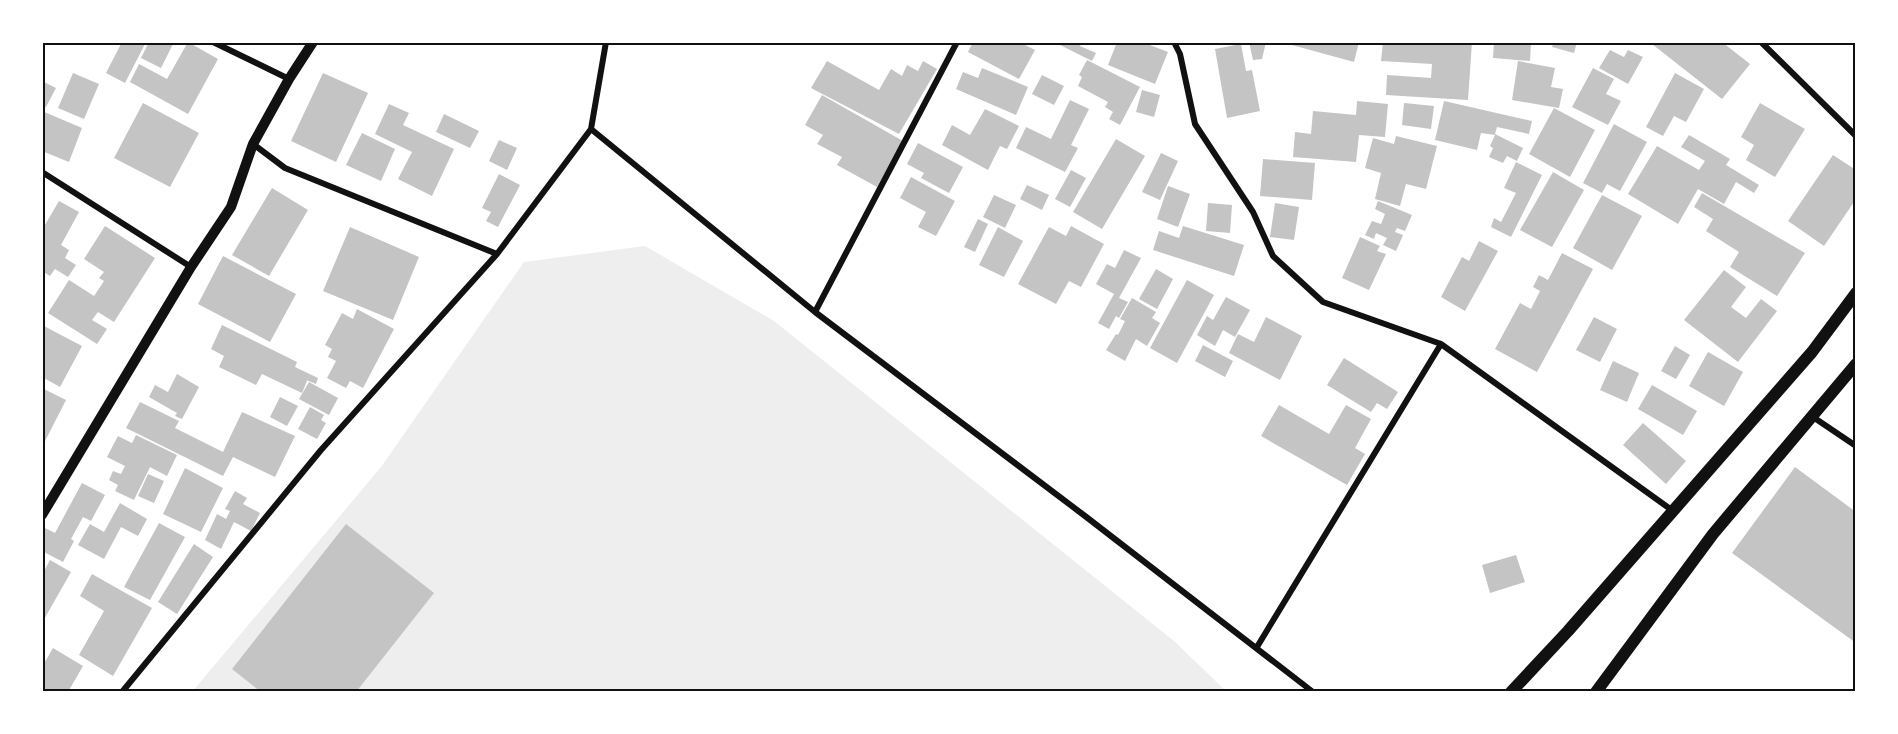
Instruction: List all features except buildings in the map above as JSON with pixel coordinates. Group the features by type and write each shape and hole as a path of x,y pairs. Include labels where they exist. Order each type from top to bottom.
{"main road":[{"path":"1511,692 1568,631 1812,352 1856,293"},
{"path":"1596,692 1713,534 1856,364"}],"street":[{"path":"213,42 288,79"},
{"path":"42,515 191,267 231,207 253,144 288,79 313,42"},
{"path":"122,692 321,450 497,254 591,129 606,42"},
{"path":"814,312 957,42"},
{"path":"1174,42 1180,54 1195,124 1253,212 1273,256 1323,302 1441,344 1673,512"},
{"path":"1761,42 1856,136"},
{"path":"591,129 814,312 1313,692"},
{"path":"253,144 285,168 497,254"},
{"path":"42,172 191,267"},
{"path":"1257,648 1441,344"},
{"path":"1813,417 1856,446"}],"shaded area":[{"path":"645,246 774,321 1174,641 1227,692 192,692 381,467 524,262"}]}
